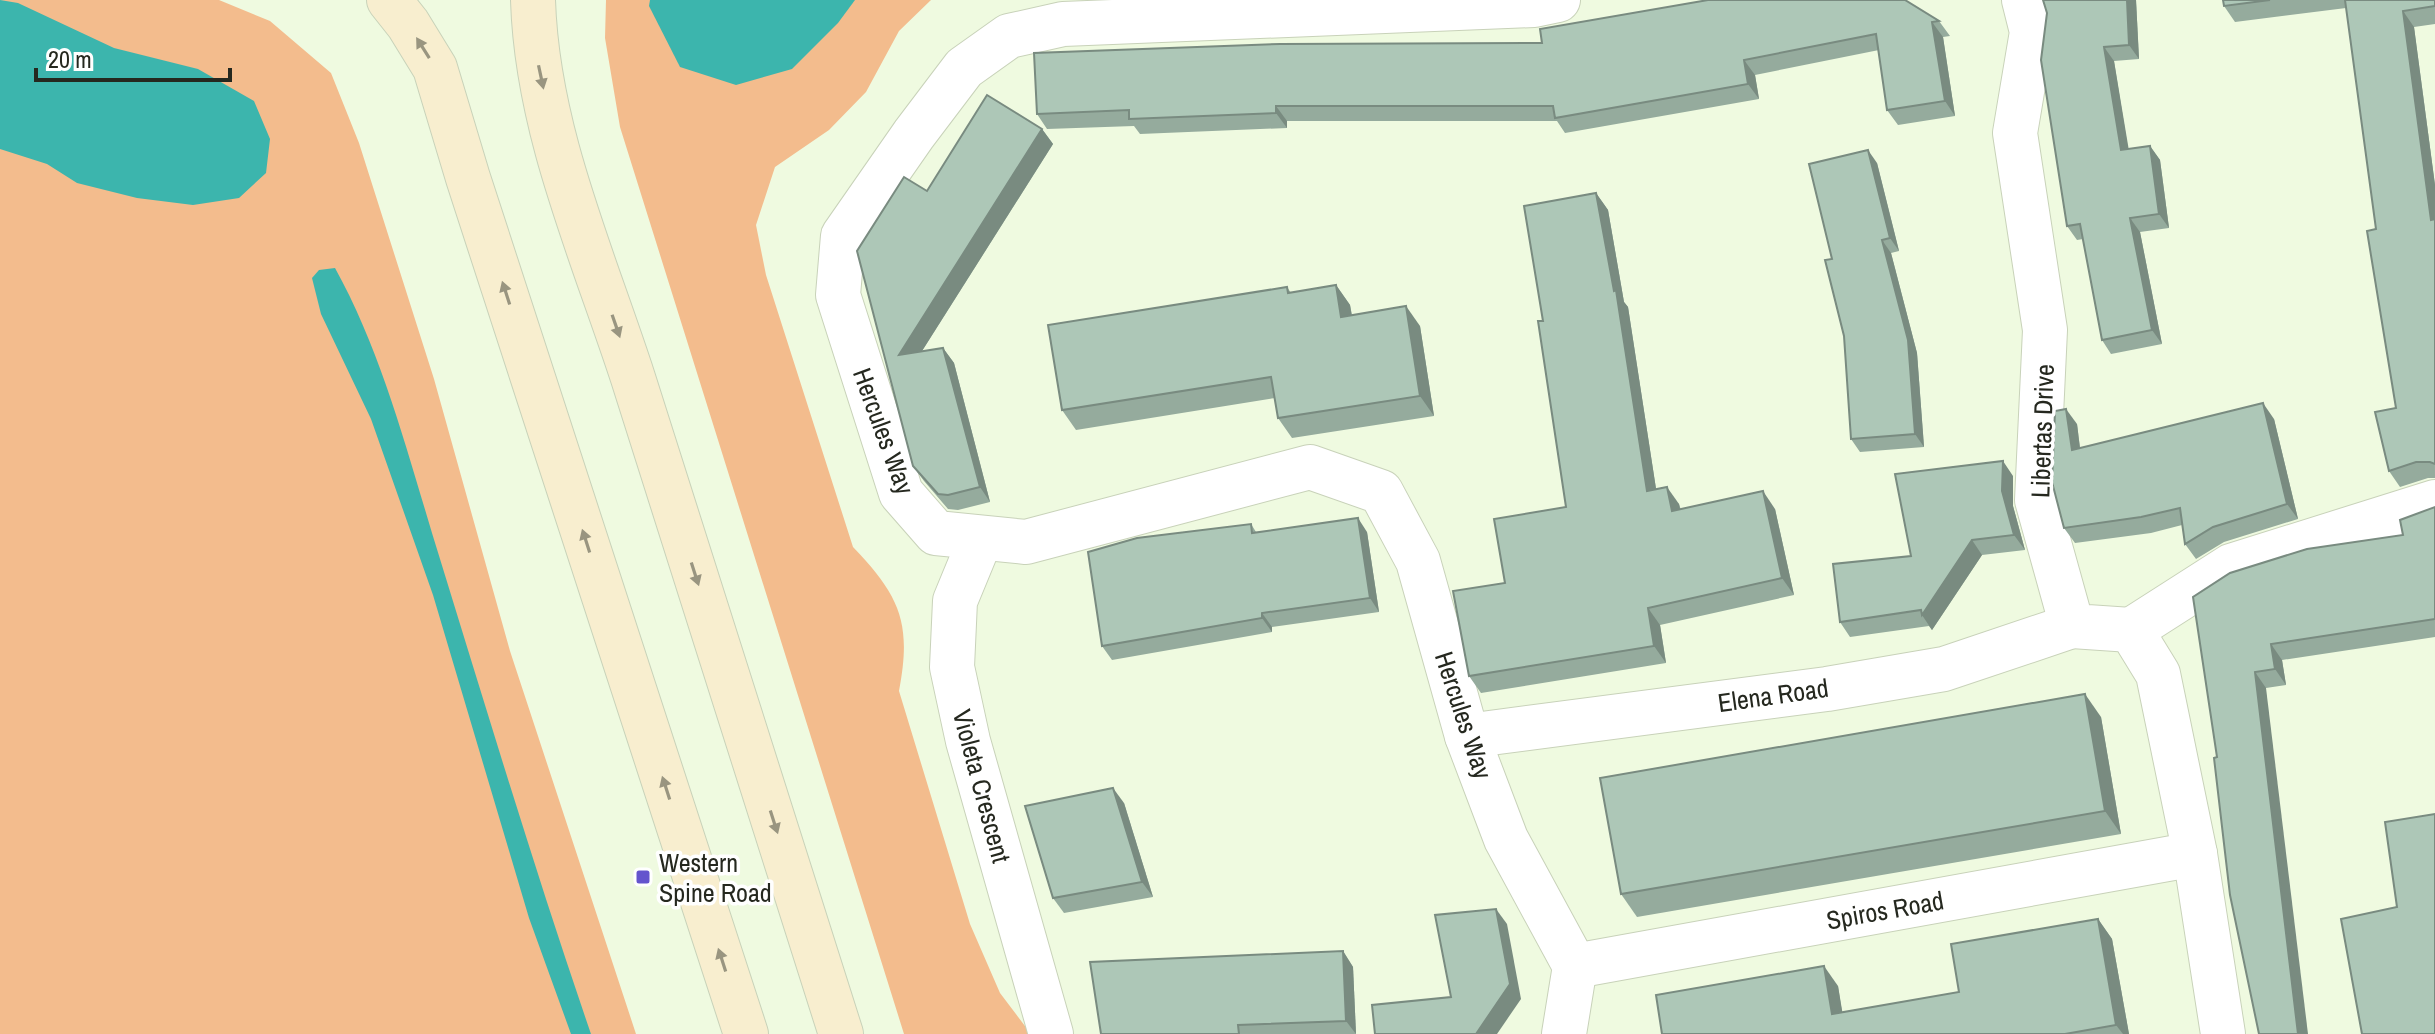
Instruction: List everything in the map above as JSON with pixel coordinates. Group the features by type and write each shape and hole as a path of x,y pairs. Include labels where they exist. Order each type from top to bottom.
{"street":[{"path":"389,0 435,68 746,1034"},
{"path":"533,0 538,70 561,163 624,351 841,1034"},
{"name":"Hercules Way","path":"1558,0 1518,5 1063,24 1009,36 964,68 843,236 838,295 901,493 936,533 1026,542 1310,467 1381,492 1418,561 1467,736 1506,839 1575,966"},
{"name":"Libertas Drive","path":"2024,0 2032,32 2015,133 2045,330 2037,500 2072,626"},
{"path":"2072,626 2131,630 2231,566 2435,502"},
{"name":"Violeta Crescent","path":"981,538 955,601 952,667 968,741 1051,1034"},
{"name":"Elena Road","path":"1467,736 1827,689 1944,669 2072,626"},
{"path":"2131,630 2158,674 2195,854 2223,1034"},
{"name":"Spiros Road","path":"1575,966 2195,854"},
{"path":"1564,1034 1575,966"}],"shaded area":[{"path":"0,0 219,0 270,21 331,73 359,143 434,379 510,651 636,1034 0,1034"},
{"path":"606,0 931,0 899,31 866,92 829,130 775,167 756,225 766,275 853,547 892,596 903,628 903,667 899,691 970,924 1000,993 1031,1034 904,1034 620,127 605,38"}],"water":[{"path":"0,0 18,3 114,48 198,69 254,101 270,139 266,173 239,198 193,205 137,198 77,183 47,164 0,149"},
{"path":"650,0 855,0 838,23 792,69 736,85 680,67 649,6"},
{"path":"335,268 368,337 395,410 514,797 591,1034 571,1034 529,918 433,595 371,419 321,314 312,278 319,270"}],"building":[{"path":"1708,0 1905,0 1939,21 1932,22 1945,101 1887,110 1876,34 1744,60 1748,84 1555,118 1553,106 1276,106 1276,113 1129,119 1129,110 1037,114 1034,53 1280,44 1542,43 1540,29"},
{"path":"2043,0 2127,0 2129,45 2104,47 2121,150 2150,146 2159,214 2130,218 2152,330 2102,340 2080,224 2067,226 2041,60 2047,13"},
{"path":"2223,0 2270,0 2224,6"},
{"path":"2345,0 2435,0 2435,6 2403,11 2431,220 2435,219 2435,464 2416,462 2389,471 2375,412 2396,408 2367,231 2376,229"},
{"path":"987,95 1042,129 899,355 943,348 980,487 948,495 938,494 913,466 857,251 904,177 927,191"},
{"path":"1868,150 1890,238 1882,240 1908,340 1915,434 1851,439 1844,336 1825,260 1832,259 1809,164"},
{"path":"1596,193 1616,290 1647,491 1667,487 1672,511 1763,491 1782,578 1648,608 1654,646 1469,676 1453,591 1505,583 1494,519 1566,507 1538,321 1543,321 1524,206"},
{"path":"1336,285 1341,317 1406,306 1420,396 1278,418 1271,377 1062,410 1048,325 1287,287 1288,293"},
{"path":"2263,403 2287,504 2213,527 2185,544 2180,508 2064,528 2052,482 2055,411 2066,409 2072,450"},
{"path":"2003,461 2002,491 2014,535 1972,540 1922,615 1921,610 1840,622 1833,564 1911,556 1895,474"},
{"path":"2435,507 2435,619 2271,644 2275,669 2255,672 2298,1034 2259,1034 2230,895 2214,758 2217,757 2193,597 2230,573 2307,549 2403,535 2400,520"},
{"path":"1358,518 1370,598 1262,613 1262,618 1102,646 1088,552 1137,538 1251,524 1252,533"},
{"path":"2085,694 2105,811 1621,894 1600,778"},
{"path":"1113,788 1142,882 1053,898 1025,806"},
{"path":"2435,814 2435,1034 2362,1034 2341,919 2397,907 2385,822"},
{"path":"1496,909 1510,984 1476,1034 1375,1034 1372,1005 1451,997 1435,915"},
{"path":"2098,919 2116,1025 2065,1034 1662,1034 1656,995 1824,966 1832,1014 1959,992 1951,944"},
{"path":"1343,951 1346,1021 1238,1025 1239,1034 1101,1034 1090,962"}],"place":[{"name":"Western Spine Road","path":"643,877"}]}
